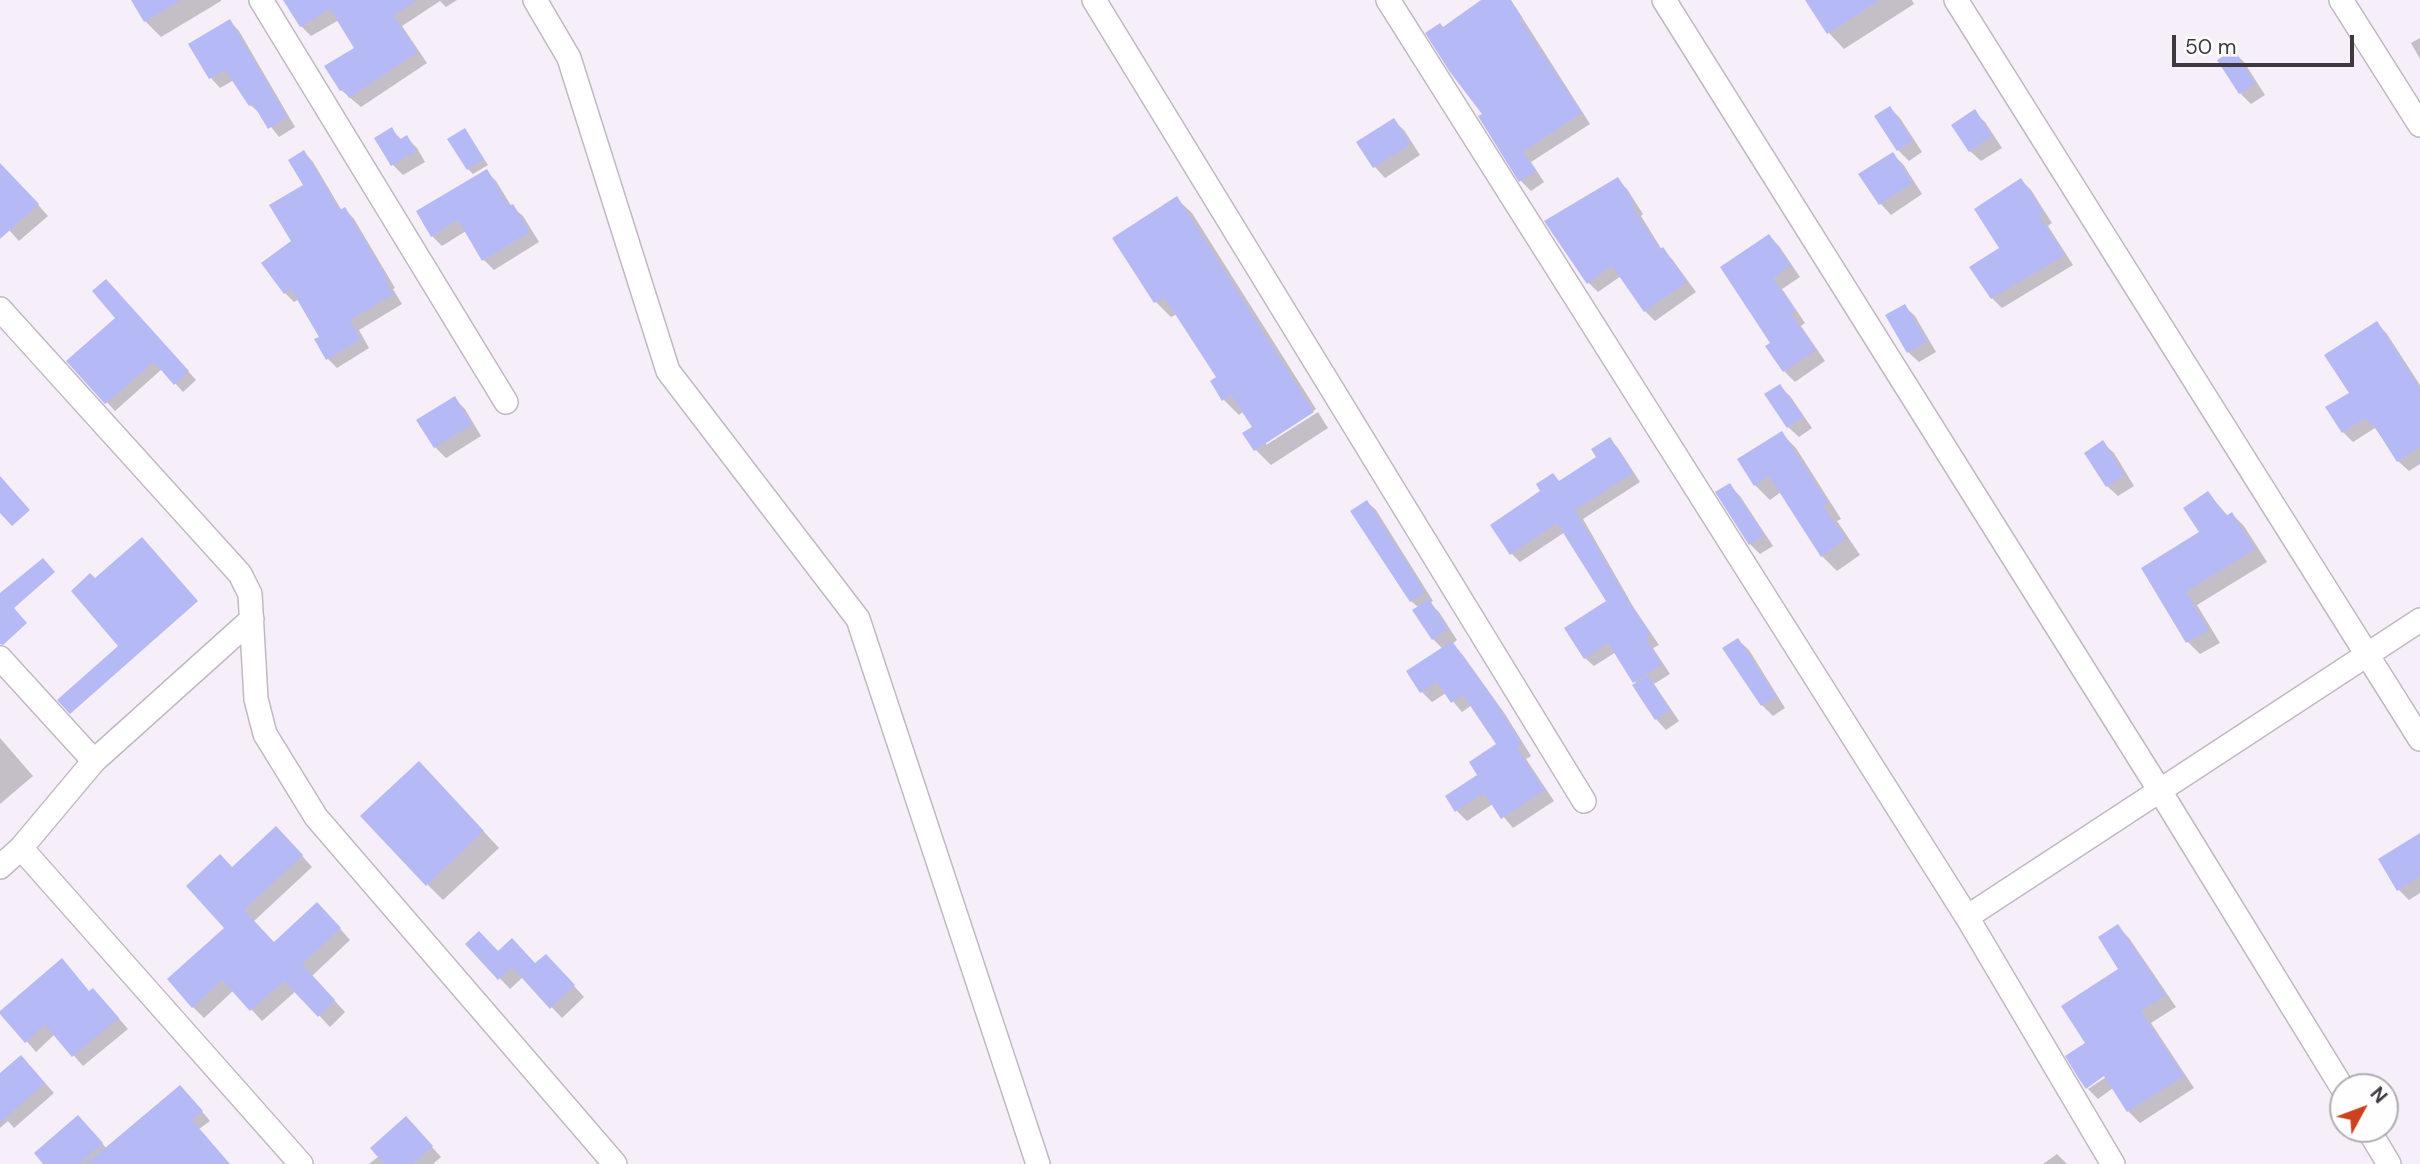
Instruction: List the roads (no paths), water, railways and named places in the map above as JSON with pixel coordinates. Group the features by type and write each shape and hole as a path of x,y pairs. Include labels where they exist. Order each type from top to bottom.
{"street":[{"path":"261,0 506,402"},
{"path":"535,0 569,58 668,371 858,619 1038,1164"},
{"path":"1094,0 1584,801"},
{"path":"1388,0 1967,916 2113,1164"},
{"path":"1664,0 2334,1073"},
{"path":"1956,0 2420,739"},
{"path":"2341,0 2420,125"},
{"path":"0,309 240,574 250,594 256,699 265,734 316,817 615,1164"},
{"path":"0,867 21,848 94,761 253,619"},
{"path":"1967,916 2420,620"},
{"path":"0,658 94,761"},
{"path":"21,848 301,1164"},
{"path":"2376,1143 2389,1164"}]}
